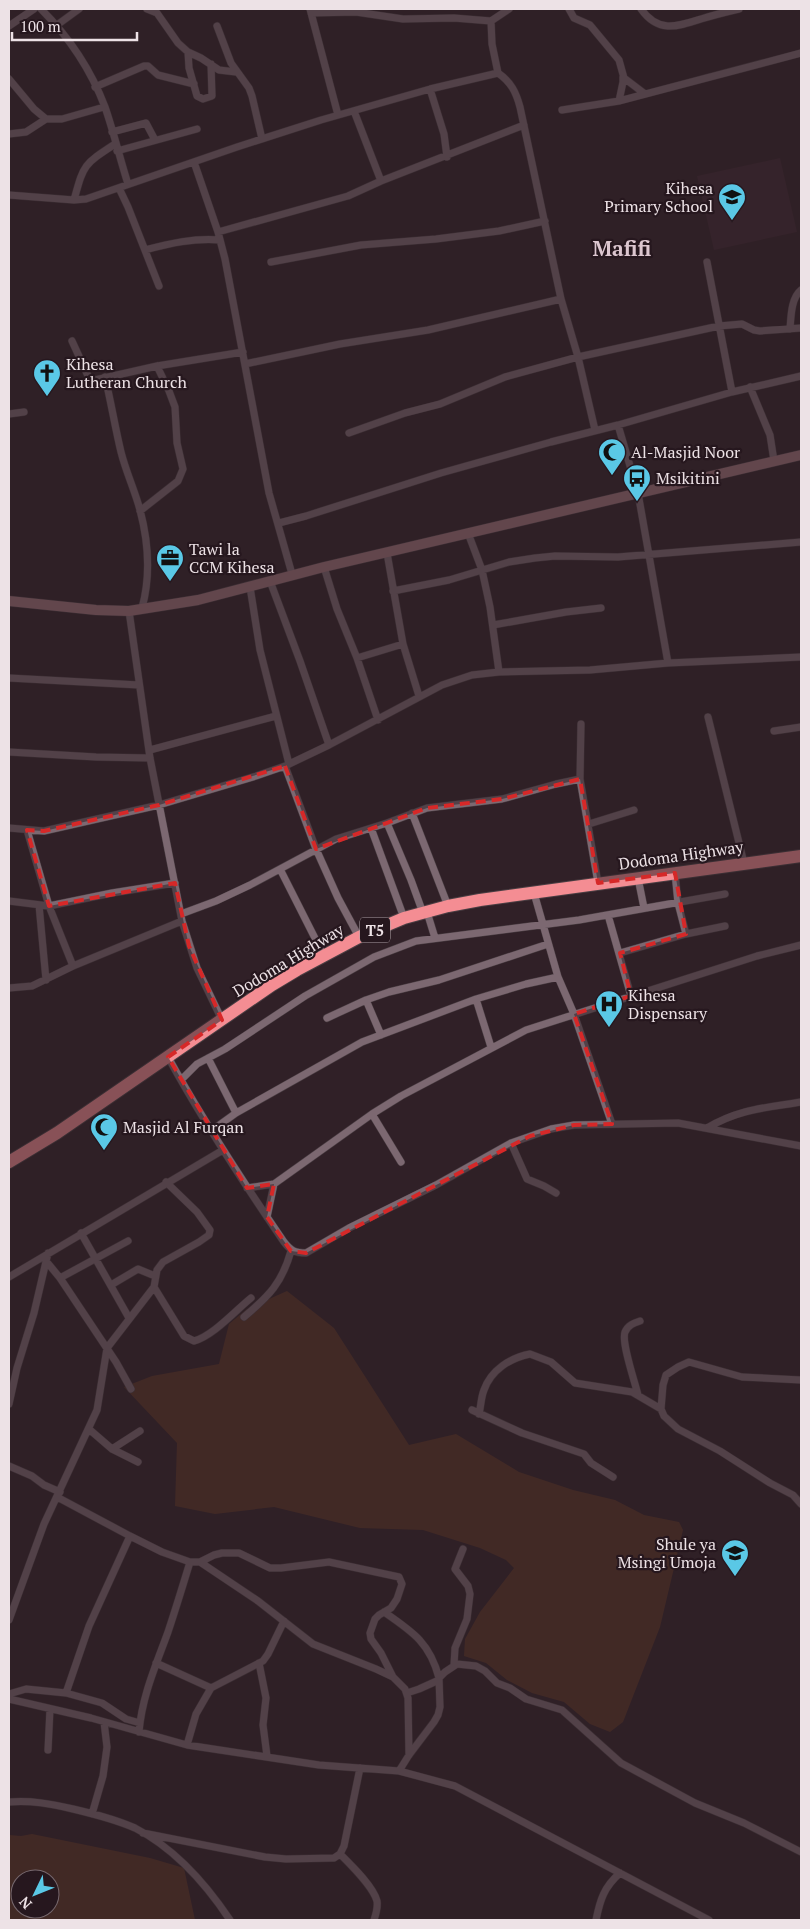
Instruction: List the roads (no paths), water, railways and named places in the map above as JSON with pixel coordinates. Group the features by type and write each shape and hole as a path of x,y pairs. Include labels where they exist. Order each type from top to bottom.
{"highway":[{"name":"Dodoma Highway","path":"9,1162 57,1133 272,985 359,937 404,918 448,906 744,862 801,856"}],"street":[{"path":"9,26 34,9"},
{"path":"41,9 57,25 82,59 104,106 128,184"},
{"path":"57,25 79,9"},
{"path":"147,9 157,13 178,43 188,52 222,72 236,72"},
{"path":"338,115 311,11 356,12 403,18 454,18 491,21 509,9"},
{"path":"569,9 574,18 590,25 619,60 623,86 618,101"},
{"path":"641,9 648,17 668,27 682,26 739,9"},
{"path":"491,21 492,44 498,73"},
{"path":"217,26 236,72 249,88 262,139"},
{"path":"188,52 198,98 211,97 211,64"},
{"path":"562,110 618,101 691,80 801,53"},
{"path":"95,87 144,66 148,66 158,75 194,84"},
{"path":"9,195 74,200 94,197 338,115 430,89 498,73 506,78 516,92 561,299 578,357 595,430"},
{"path":"623,77 645,94"},
{"path":"9,79 34,109 46,120"},
{"path":"430,89 444,134 447,157"},
{"path":"9,134 26,132 46,120 62,119 104,106"},
{"path":"354,111 381,181"},
{"path":"112,132 146,123 156,140"},
{"path":"218,232 348,196 381,181 524,126"},
{"path":"74,200 84,168 92,160 116,148 197,129"},
{"path":"194,162 220,240 269,493 292,574"},
{"path":"119,188 159,286"},
{"path":"271,262 361,245 436,239 499,231 545,221"},
{"path":"145,250 184,240 220,240"},
{"path":"707,262 732,392"},
{"path":"790,329 794,301 796,294 801,290"},
{"path":"245,364 340,344 428,330 561,299"},
{"path":"349,433 404,413 440,404 505,377 578,357 719,326 742,324 760,331 801,328"},
{"path":"72,341 89,378 94,380 157,366 242,352"},
{"path":"140,511 178,481 183,470 177,443 175,407 157,366"},
{"path":"279,523 441,473 750,387 801,376"},
{"path":"106,377 122,452 140,511 149,563 149,578 142,608"},
{"path":"750,387 770,435 774,461"},
{"path":"9,414 24,412"},
{"path":"618,425 638,493 668,663"},
{"path":"9,601 96,610 129,611 198,600 324,566 801,455"},
{"path":"468,533 482,570 493,625 499,672"},
{"path":"392,591 449,580 509,562 535,558 555,556 608,558 801,542"},
{"path":"387,552 392,591 403,644 419,696"},
{"path":"324,566 337,609 357,658 378,720"},
{"path":"270,581 329,746"},
{"path":"250,587 258,636 287,765 316,849 338,898 359,937"},
{"path":"493,625 601,608"},
{"path":"129,611 150,754 174,883 197,968 222,1020"},
{"path":"357,658 403,644"},
{"path":"9,828 44,831 159,805 287,765 329,746 419,696 442,685 472,675 499,672 590,670 668,663 801,657"},
{"path":"9,678 139,685"},
{"path":"9,752 96,758 150,754 276,716"},
{"path":"708,717 744,862"},
{"path":"581,724 580,779 598,883"},
{"path":"774,731 801,727"},
{"path":"9,988 32,986 46,980 73,966 182,918 336,839 427,808 502,799 580,779"},
{"path":"589,824 634,810"},
{"path":"412,813 448,906"},
{"path":"387,823 435,938"},
{"path":"371,828 404,918"},
{"path":"27,830 49,906 73,966"},
{"path":"280,869 324,956"},
{"path":"674,873 678,903 686,934"},
{"path":"638,878 644,908"},
{"path":"9,901 49,906 174,883"},
{"path":"534,893 558,976 574,1014 612,1124"},
{"path":"181,1080 188,1071 305,996 374,957 416,942 608,915 725,894"},
{"path":"40,905 46,980"},
{"path":"608,915 631,996"},
{"path":"620,953 686,934 725,926"},
{"path":"327,1018 366,1000 412,985 439,980 548,944"},
{"path":"247,1188 274,1184 372,1114 438,1074 526,1030 757,956 801,944"},
{"path":"211,1131 236,1113 362,1042 476,999 558,976"},
{"path":"476,999 492,1047"},
{"path":"366,1000 382,1034"},
{"path":"168,1057 247,1188 291,1251 306,1253 349,1228 436,1185 511,1143 551,1129 574,1125 678,1123 692,1124 801,1146"},
{"path":"208,1058 236,1113"},
{"path":"707,1128 725,1117 742,1112 801,1102"},
{"path":"372,1114 401,1162"},
{"path":"511,1143 527,1179 556,1193"},
{"path":"9,1277 166,1182 223,1150"},
{"path":"9,1620 44,1524 98,1410 107,1348 154,1287 155,1276 163,1262 199,1242 209,1234 210,1230 197,1212 166,1182"},
{"path":"267,1217 274,1184"},
{"path":"81,1233 129,1318"},
{"path":"60,1278 128,1241"},
{"path":"244,1317 275,1288 282,1276 291,1251"},
{"path":"9,1404 48,1253"},
{"path":"46,1261 60,1278 107,1348 131,1389"},
{"path":"111,1285 138,1269 155,1276"},
{"path":"154,1287 184,1336 194,1341 211,1332 251,1298"},
{"path":"638,1395 625,1347 624,1336 630,1325 640,1321"},
{"path":"479,1414 484,1389 492,1375 508,1361 530,1354 551,1362 575,1383 602,1389 632,1392 661,1408"},
{"path":"801,1380 742,1377 689,1362 666,1375 662,1385 661,1408 664,1416 678,1429 720,1451 793,1496 801,1504"},
{"path":"472,1410 522,1433 584,1454 591,1463 613,1477"},
{"path":"90,1430 112,1449 138,1462"},
{"path":"112,1449 140,1431"},
{"path":"9,1466 32,1476 58,1494 130,1536 162,1552 190,1562 200,1562 222,1553 239,1553 270,1568 329,1562 396,1575 402,1581 397,1599 391,1608 375,1619 370,1636 393,1678 407,1693 409,1755"},
{"path":"66,1693 89,1626 130,1536"},
{"path":"454,1665 455,1648 467,1619 470,1594 468,1586 455,1569 462,1549"},
{"path":"139,1732 142,1706 190,1562"},
{"path":"200,1562 258,1602 313,1644 376,1669 393,1678"},
{"path":"384,1612 420,1639 428,1649 439,1679 440,1707 438,1715 399,1771"},
{"path":"187,1745 196,1714 211,1688 230,1676 259,1664 268,1654 284,1621"},
{"path":"156,1663 211,1688"},
{"path":"259,1664 266,1698 262,1725 268,1756"},
{"path":"407,1693 419,1690 439,1679 454,1665 476,1666 497,1683 510,1688 526,1699 562,1710 621,1763 695,1803 744,1823 801,1852"},
{"path":"9,1694 26,1689 66,1693 102,1703 126,1719 140,1723"},
{"path":"9,1699 104,1722 187,1745 319,1765 399,1771 436,1780 469,1792 709,1920"},
{"path":"48,1750 50,1709"},
{"path":"92,1814 103,1776 106,1756 107,1746 104,1722"},
{"path":"143,1833 266,1857 286,1859 334,1858 340,1854 344,1846 360,1768"},
{"path":"9,1802 27,1800 92,1814 120,1822 143,1833 171,1852 210,1892 230,1920"},
{"path":"340,1854 357,1872 376,1898 377,1906 374,1920"},
{"path":"596,1920 602,1894 620,1873"}],"place":[{"name":"Kihesa Primary School","path":"732,221"},
{"name":"Kihesa Lutheran Church","path":"47,397"},
{"name":"Al-Masjid Noor","path":"612,476"},
{"name":"Msikitini","path":"637,502"},
{"name":"Tawi la CCM Kihesa","path":"170,582"},
{"name":"Kihesa Dispensary","path":"609,1028"},
{"name":"Masjid Al Furqan","path":"104,1151"},
{"name":"Shule ya Msingi Umoja","path":"735,1577"}],"district":[{"name":"Mafifi","path":"622,248"}]}
